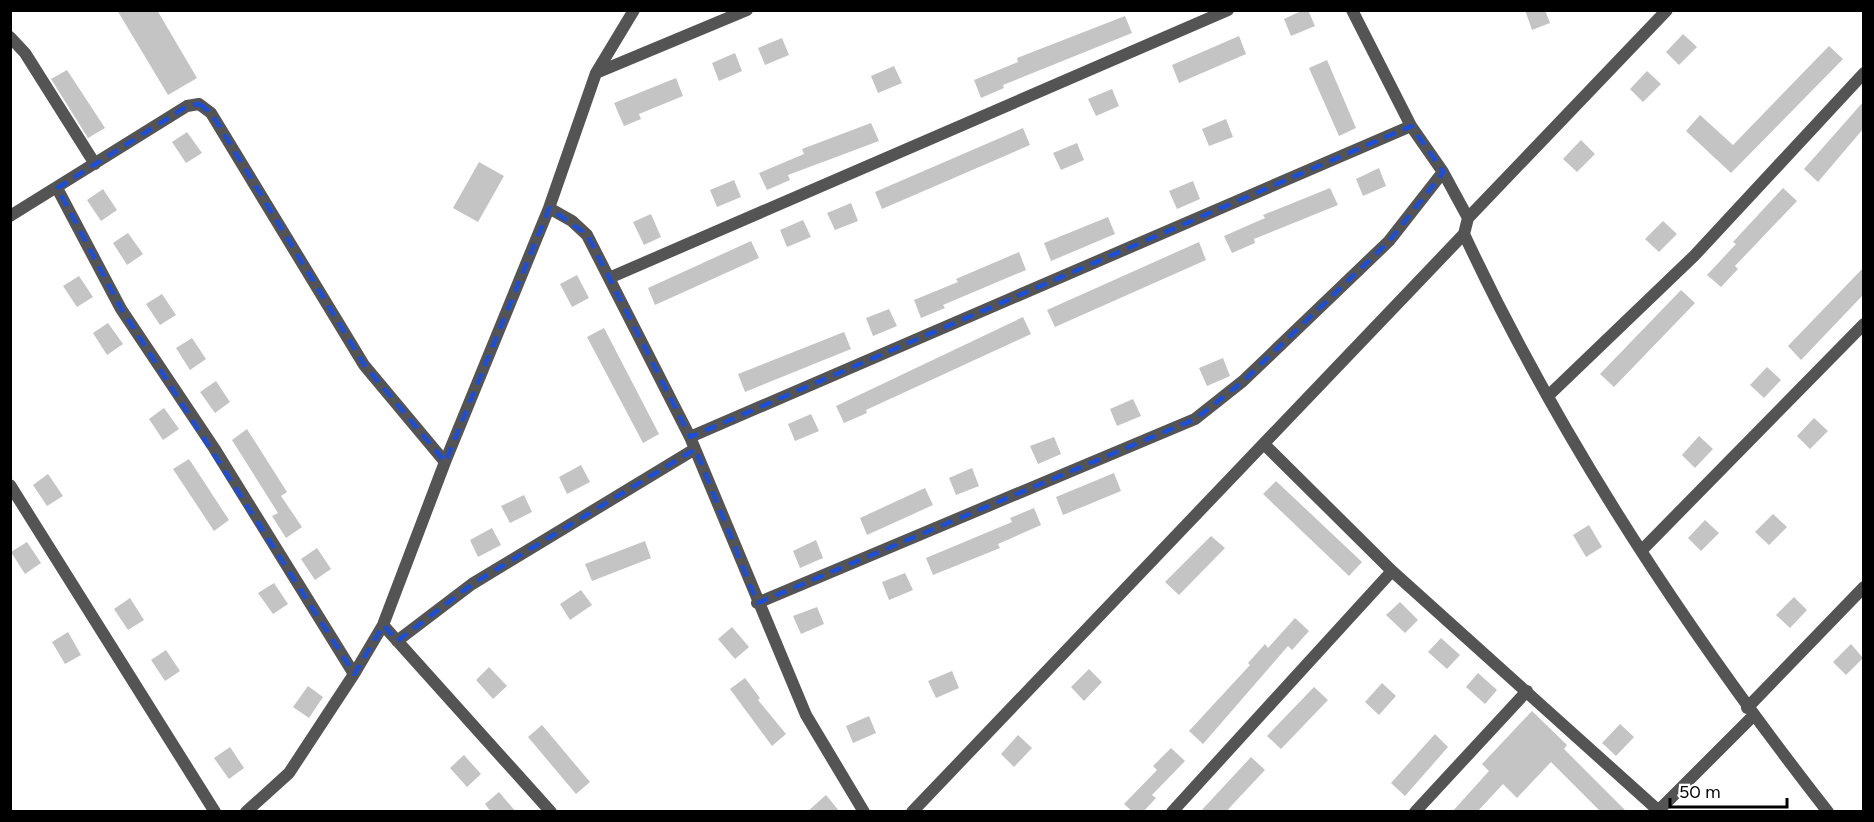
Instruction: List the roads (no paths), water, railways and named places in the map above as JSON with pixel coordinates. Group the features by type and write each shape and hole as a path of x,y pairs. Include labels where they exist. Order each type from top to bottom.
{"street":[{"path":"246,812 289,773 354,675 383,625 445,462 549,208 596,73 634,10"},
{"path":"596,73 747,10"},
{"path":"609,278 1228,10"},
{"path":"1352,10 1411,126 1443,172 1468,218"},
{"path":"912,812 1265,445 1464,234 1468,218 1667,10"},
{"path":"10,37 25,53 94,164"},
{"path":"1548,396 1694,256 1863,73"},
{"path":"10,216 187,106 199,104 211,113 364,365 445,462"},
{"path":"397,640 472,584 693,443 1411,126"},
{"path":"758,603 1195,418 1243,381 1389,241 1443,172"},
{"path":"57,188 121,309 214,448 354,675"},
{"path":"549,208 572,221 587,235 693,443 806,716 864,812"},
{"path":"1464,234 1548,396 1641,551 1750,712 1828,812"},
{"path":"1641,551 1863,324"},
{"path":"1265,445 1392,571 1659,811 1863,587"},
{"path":"10,485 215,812"},
{"path":"1172,812 1392,571"},
{"path":"383,625 551,812"},
{"path":"1415,812 1527,691"}]}
